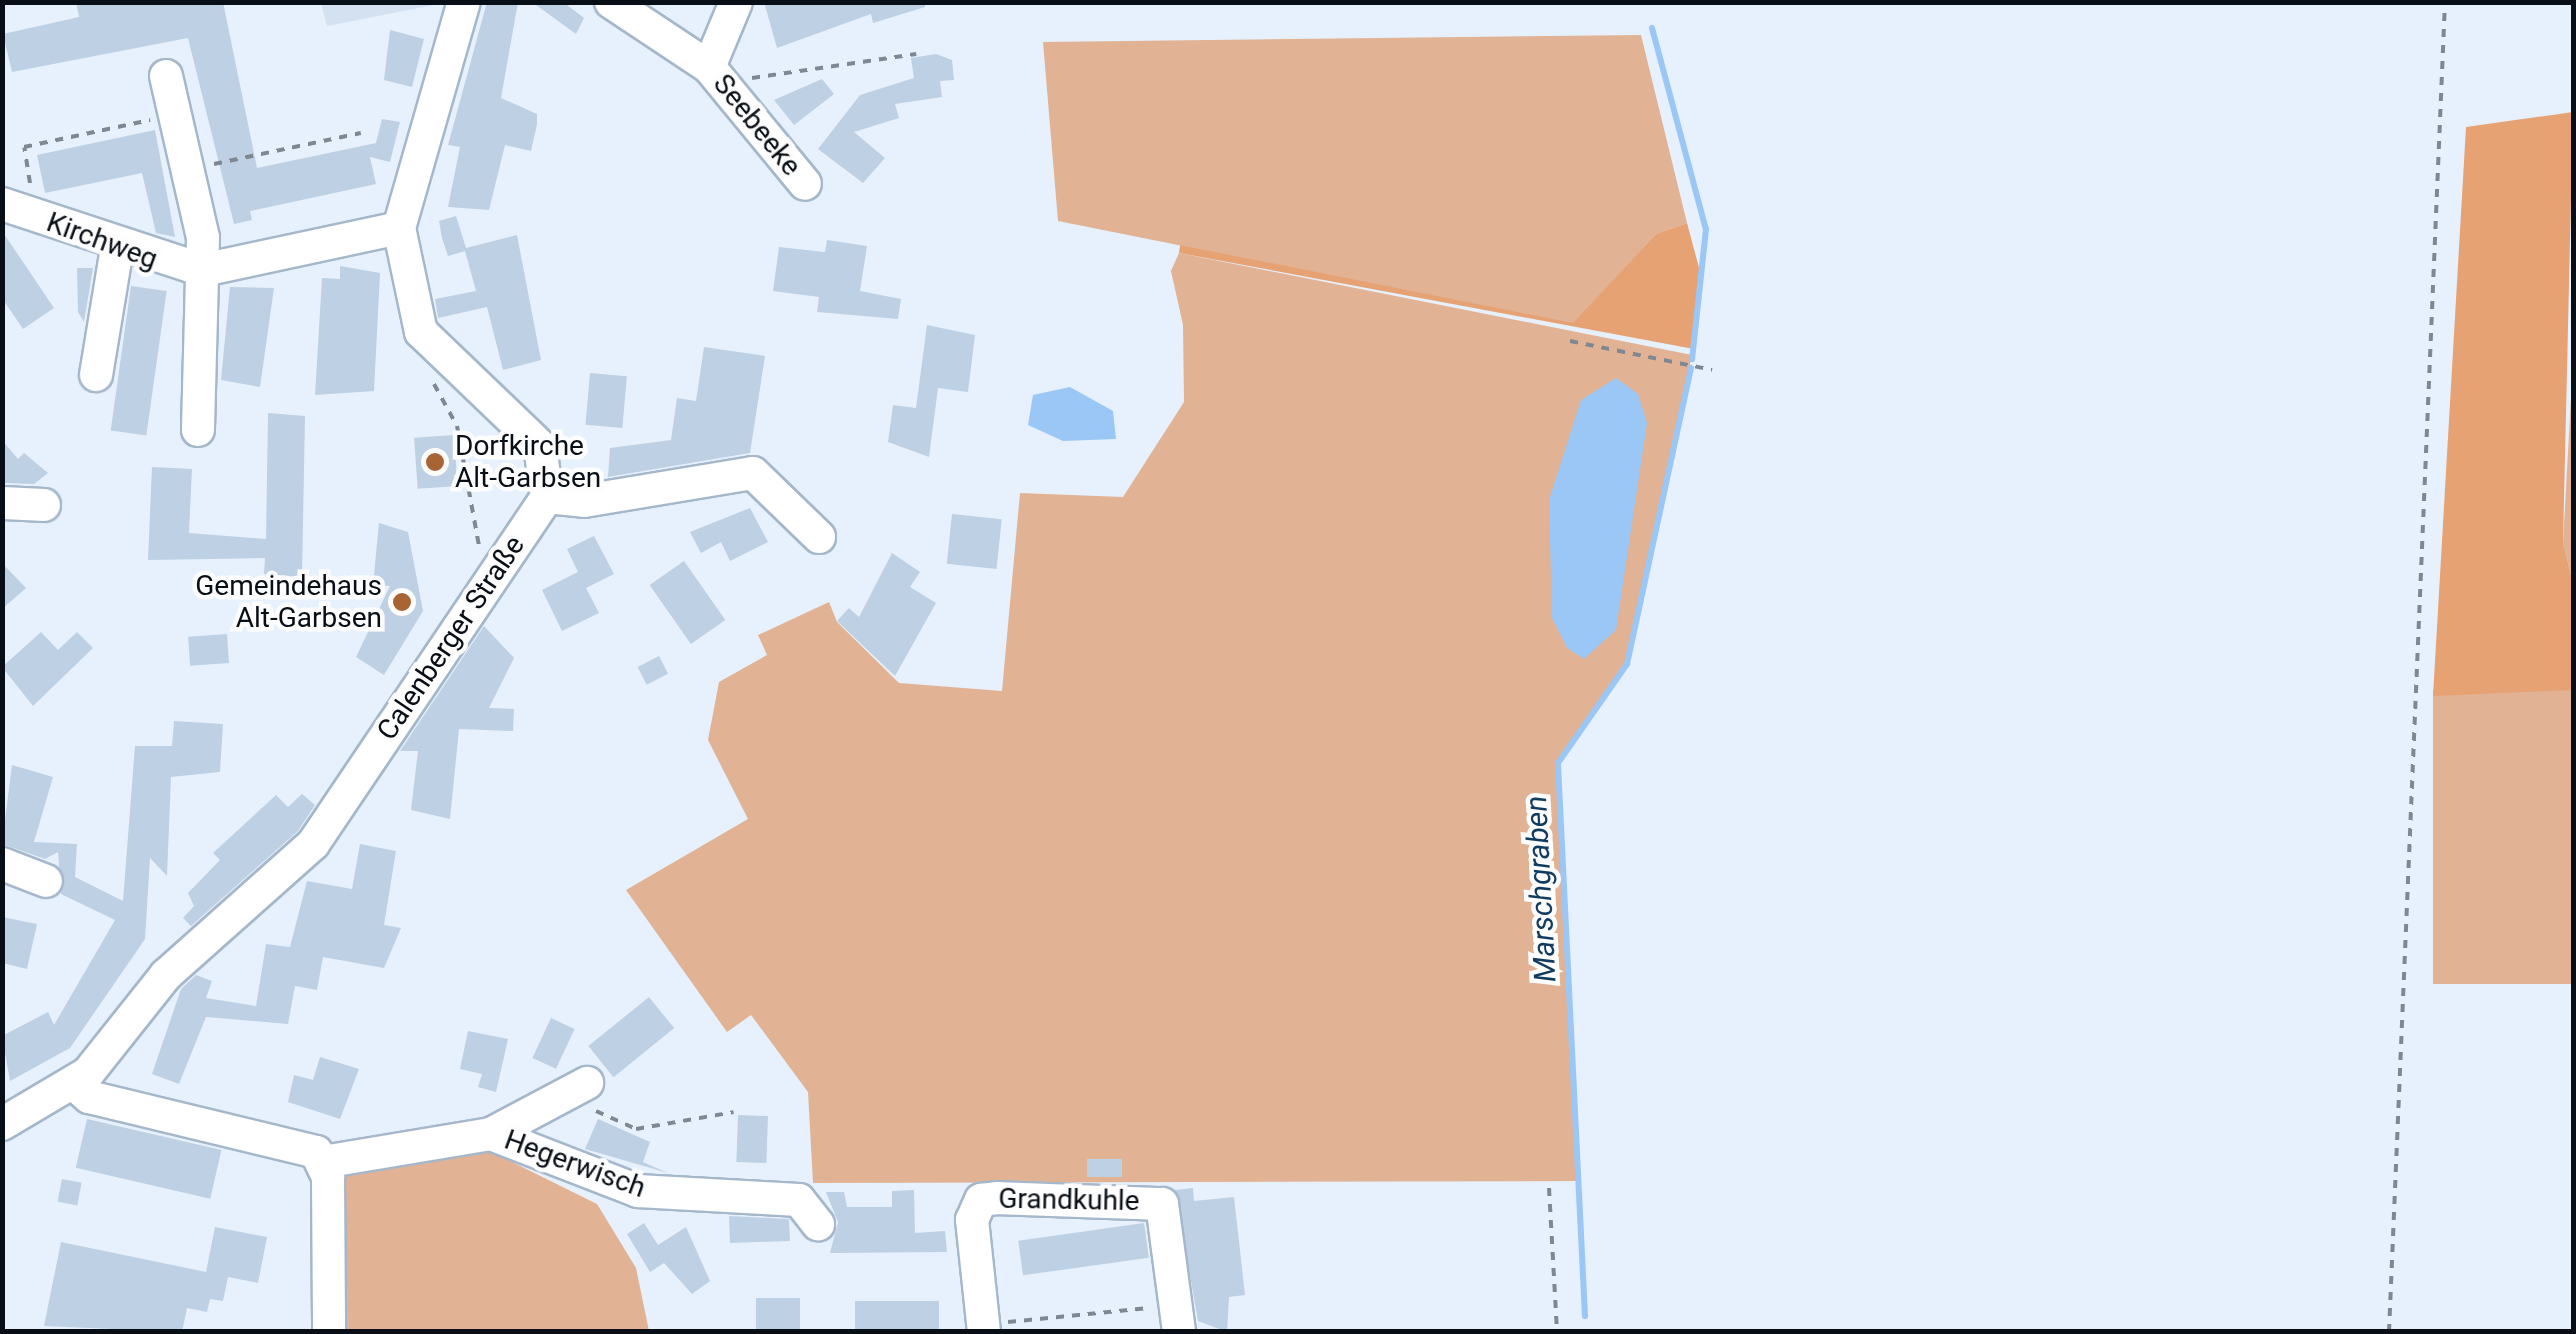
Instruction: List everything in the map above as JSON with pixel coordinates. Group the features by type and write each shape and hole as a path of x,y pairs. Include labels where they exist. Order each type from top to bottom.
{"street":[{"path":"464,2 399,228 420,332 540,446 547,497 584,501 754,473 819,537"},
{"name":"Seebeeke","path":"611,2 716,74 805,184"},
{"name":"Seebeeke","path":"716,74 732,5"},
{"name":"Kirchweg","path":"166,76 188,170 203,270 198,430"},
{"name":"Kirchweg","path":"2,204 117,248 203,270 399,228"},
{"path":"96,375 117,248"},
{"name":"Calenberger Straße","path":"2,1124 74,1084 166,975 313,844 492,572 547,497"},
{"path":"2,502 44,504"},
{"path":"2,864 46,881"},
{"path":"74,1084 88,1097 302,1144 323,1162 328,1332"},
{"path":"491,1134 574,1089"},
{"name":"Hegerwisch","path":"323,1162 491,1134 638,1191 799,1200 818,1224"},
{"name":"Grandkuhle","path":"984,1328 972,1212 997,1198 1162,1204 1178,1318"}],"path":[{"path":"2389,1332 2445,2"},
{"path":"716,74 916,54"},
{"path":"36,217 24,147 175,115"},
{"path":"188,170 361,133"},
{"path":"420,332 424,366 457,426 470,527 492,572"},
{"path":"1570,341 1712,370"},
{"path":"574,1089 636,1129 734,1112"},
{"path":"1549,1188 1557,1332"},
{"path":"984,1328 1178,1318"}],"shaded area":[{"path":"321,2 444,3 327,26"},
{"path":"1641,35 1687,223 1656,234 1573,324 1058,221 1043,42"},
{"path":"2573,112 2563,543 2573,583 2573,690 2433,696 2466,127"},
{"path":"1687,223 1701,275 1694,349 1179,253 1180,245 1573,323 1656,234"},
{"path":"1179,253 1692,355 1627,664 1558,763 1578,1181 813,1183 808,1092 751,1015 727,1032 626,890 748,819 708,740 719,682 767,655 758,635 829,602 837,622 899,683 1002,691 1020,493 1123,497 1184,402 1183,325 1171,271"},
{"path":"2573,361 2573,583 2563,543"},
{"path":"2433,690 2573,690 2573,984 2433,984"},
{"path":"462,1152 494,1153 597,1204 636,1268 649,1331 334,1332 336,1170"}],"water":[{"path":"1616,378 1638,394 1647,423 1616,630 1584,659 1567,648 1552,618 1549,500 1581,400"},
{"path":"1070,387 1113,411 1116,439 1063,441 1028,425 1033,395"}],"building":[{"path":"76,2 223,2 257,168 376,143 382,119 400,122 390,162 370,157 376,184 250,211 252,220 234,224 188,38 12,72 3,34 79,17"},
{"path":"487,2 518,2 501,98 537,114 537,124 531,151 505,145 489,210 448,207 460,147 448,145"},
{"path":"532,2 563,2 584,18 576,34"},
{"path":"764,2 925,2 925,7 873,23 871,14 777,48"},
{"path":"390,30 424,39 412,87 384,80"},
{"path":"936,54 952,60 954,80 940,81 942,97 895,104 899,118 854,132 885,158 863,183 818,149 860,95 914,78 911,58"},
{"path":"822,79 834,94 794,125 774,100"},
{"path":"155,130 175,237 156,233 142,173 45,193 37,155"},
{"path":"456,216 466,248 517,235 541,360 503,370 487,307 438,318 435,299 476,291 465,251 448,256 442,238 439,221"},
{"path":"2,231 54,308 23,329 2,298"},
{"path":"827,240 867,246 860,291 901,299 898,319 817,312 819,297 773,291 779,247 825,252"},
{"path":"340,266 380,273 374,391 315,395 322,278 340,279"},
{"path":"77,268 93,268 84,322 78,312"},
{"path":"131,286 167,291 146,436 111,431"},
{"path":"230,287 274,288 260,387 221,380"},
{"path":"927,325 975,335 968,392 938,388 929,457 888,442 893,405 916,408"},
{"path":"704,347 765,356 750,453 608,477 610,448 671,440 677,398 696,401"},
{"path":"590,373 627,376 622,428 585,425"},
{"path":"268,413 305,416 302,577 264,574 265,558 148,560 152,467 192,469 189,533 266,539"},
{"name":"Dorfkirche Alt-Garbsen","path":"454,435 458,486 418,489 414,438"},
{"path":"2,440 18,459 24,453 48,473 34,484 4,483"},
{"path":"750,508 768,542 730,561 721,542 701,553 690,532"},
{"path":"952,514 1002,519 996,569 947,564"},
{"name":"Gemeindehaus Alt-Garbsen","path":"379,523 408,532 423,611 384,675 356,657 390,586 373,585"},
{"path":"594,536 614,574 586,588 599,613 562,631 542,590 578,572 567,549"},
{"path":"892,553 920,572 910,587 936,603 895,676 837,621 849,608 859,617"},
{"path":"684,561 725,620 691,644 650,585"},
{"path":"2,563 26,588 2,609"},
{"path":"484,626 514,658 489,708 514,709 513,731 459,729 450,819 411,810 418,751 400,751"},
{"path":"41,632 58,650 77,632 93,648 33,706 2,667"},
{"path":"227,634 229,663 190,666 188,637"},
{"path":"659,656 668,674 647,685 638,667"},
{"path":"174,721 223,724 220,772 171,777 167,876 150,858 145,939 70,1048 10,1081 2,1036 48,1012 54,1025 115,920 61,894 58,852 45,859 2,844 12,765 53,777 34,842 77,844 75,877 123,901 135,746 172,746"},
{"path":"302,794 315,805 298,831 191,926 183,918 194,906 188,893 220,860 213,853 276,795 288,807"},
{"path":"360,844 396,851 384,925 401,928 384,968 323,957 317,990 295,986 288,1024 206,1017 179,1084 152,1074 181,989 196,975 212,981 206,998 256,1006 266,944 290,947 307,881 352,889"},
{"path":"2,917 37,924 27,969 2,963"},
{"path":"649,997 674,1028 614,1077 588,1046"},
{"path":"551,1018 575,1029 556,1069 532,1058"},
{"path":"468,1031 508,1039 496,1092 478,1087 482,1074 460,1069"},
{"path":"320,1057 359,1069 340,1119 288,1102 294,1075 313,1080"},
{"path":"738,1115 768,1116 766,1163 736,1162"},
{"path":"87,1119 221,1150 210,1199 76,1168"},
{"path":"598,1119 650,1142 643,1162 668,1173 585,1149"},
{"path":"1087,1159 1122,1159 1122,1177 1087,1177"},
{"path":"62,1179 82,1183 77,1205 58,1202"},
{"path":"1193,1188 1194,1201 1234,1197 1245,1295 1229,1297 1227,1332 1198,1321 1175,1190"},
{"path":"914,1190 915,1233 945,1231 947,1252 830,1253 838,1222 826,1192 844,1192 847,1207 892,1207 892,1191"},
{"path":"729,1216 789,1219 790,1241 730,1243"},
{"path":"644,1223 658,1245 686,1227 710,1281 692,1294 664,1263 650,1272 627,1234"},
{"path":"1144,1223 1149,1258 1023,1275 1018,1241"},
{"path":"215,1227 267,1237 258,1283 228,1277 223,1301 210,1299 207,1312 187,1308 182,1332 44,1326 61,1242 206,1272"},
{"path":"756,1298 800,1298 800,1332 756,1332"},
{"path":"855,1301 939,1301 939,1332 855,1332"}],"waterway":[{"name":"Marschgraben","path":"1652,28 1706,229 1692,359"},
{"name":"Marschgraben","path":"1585,1316 1558,763 1627,664 1691,368"}],"place":[{"name":"Dorfkirche Alt-Garbsen","path":"435,462"},
{"name":"Gemeindehaus Alt-Garbsen","path":"402,602"}]}
